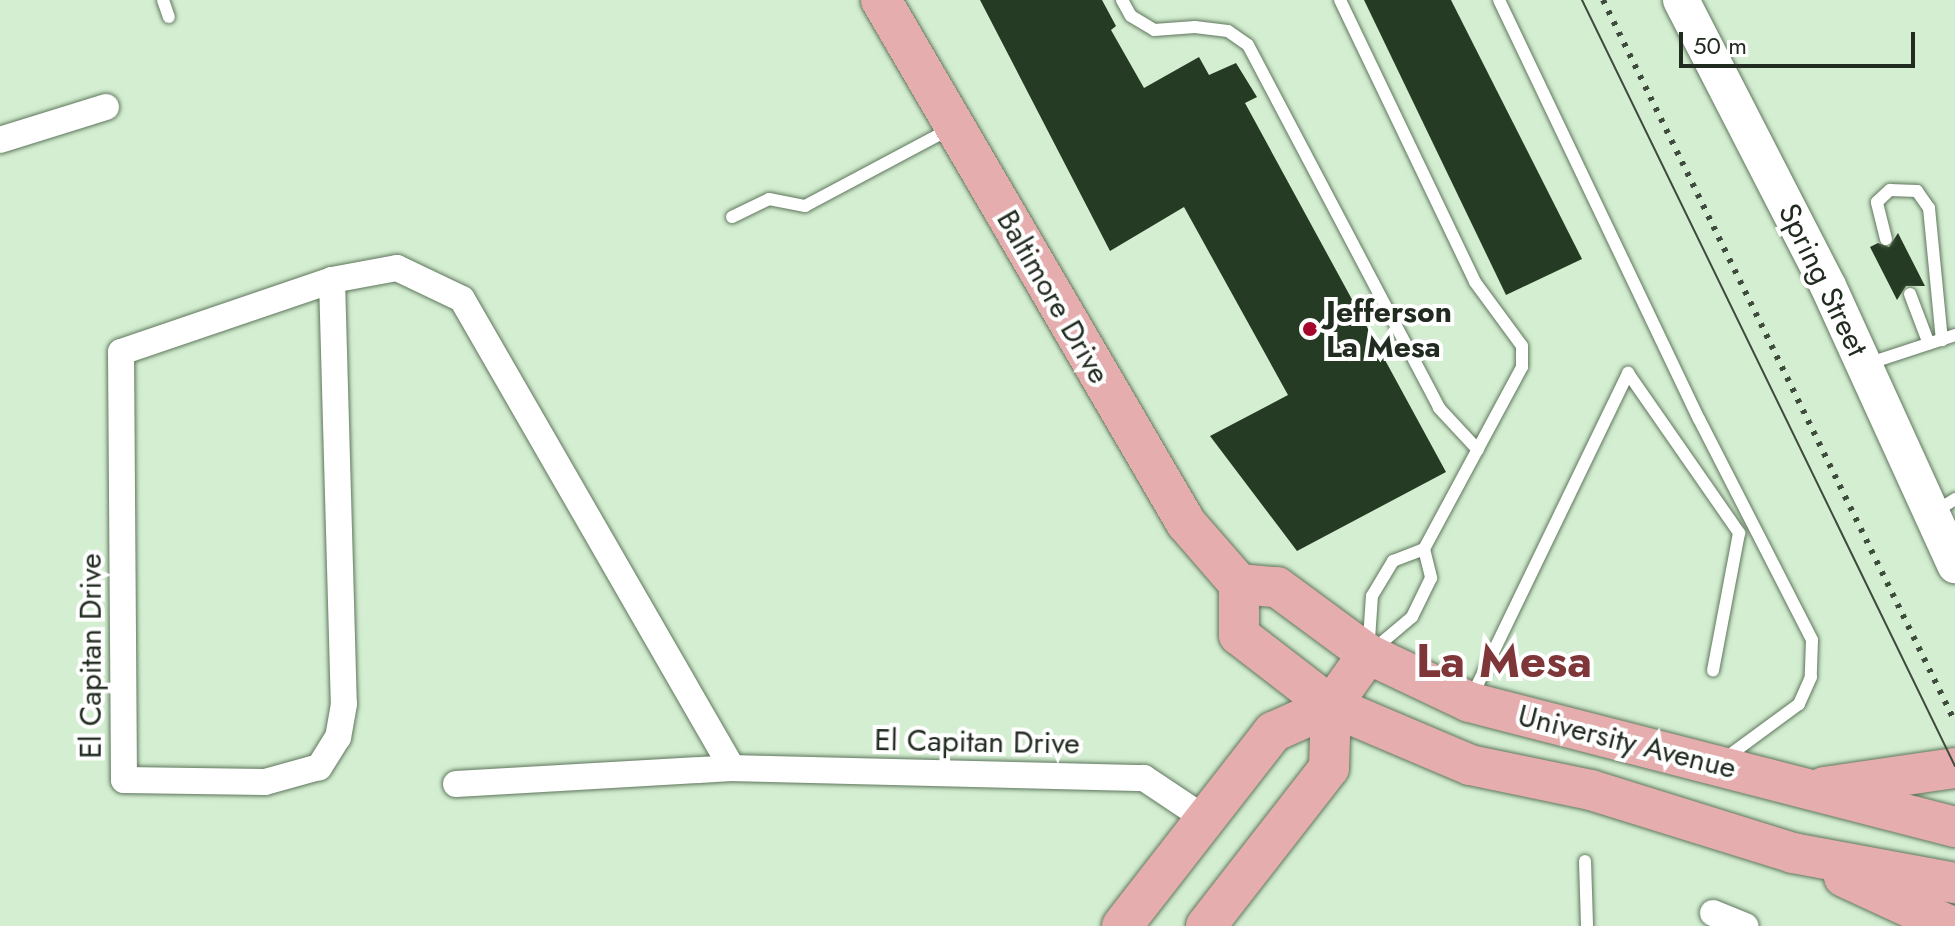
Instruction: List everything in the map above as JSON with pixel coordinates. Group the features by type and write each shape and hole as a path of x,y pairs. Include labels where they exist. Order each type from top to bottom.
{"main road":[{"name":"Baltimore Drive","path":"881,0 1186,523 1239,584"},
{"name":"Spring Street","path":"1684,1 1864,365 1944,507 1955,565"},
{"path":"1122,926 1273,732 1331,706 1368,654 1277,587 1239,584 1239,635 1331,706"},
{"name":"University Avenue","path":"1368,654 1469,702 1955,827"},
{"name":"University Avenue","path":"1331,706 1470,765 1591,790 1793,853 1955,883"},
{"path":"1206,926 1329,768 1331,706"},
{"path":"1806,789 1955,768"},
{"path":"1793,853 1950,926"}],"street":[{"path":"0,140 106,107"},
{"name":"El Capitan Drive","path":"332,280 344,704 338,737 319,767 265,782 124,780 121,352 332,280 397,268 462,299 732,768"},
{"name":"El Capitan Drive","path":"456,784 732,768 1144,778 1207,820"},
{"path":"1713,913 1745,926"}],"lane":[{"path":"163,0 169,17"},
{"path":"1122,0 1131,16 1154,30 1195,27 1228,31 1248,45 1439,408 1478,450"},
{"path":"1340,0 1475,282 1522,346 1522,367 1424,549 1393,561 1372,596 1368,654"},
{"path":"1499,0 1699,419 1812,640 1811,677 1799,704 1719,764"},
{"path":"732,217 769,199 805,206 954,126"},
{"path":"1886,239 1877,202 1890,190 1917,191 1929,208 1936,342"},
{"path":"1910,294 1936,342"},
{"path":"1864,365 1955,335"},
{"path":"1469,702 1628,373 1739,533 1713,671"},
{"path":"1368,654 1412,617 1431,578 1424,549"},
{"path":"1585,861 1587,926"}],"building":[{"name":"Jefferson La Mesa","path":"980,0 1102,0 1116,26 1111,30 1144,88 1199,57 1209,75 1236,63 1257,97 1245,103 1446,472 1297,551 1210,436 1288,395 1184,207 1110,251"},
{"name":"Jefferson La Mesa","path":"1364,0 1451,0 1582,259 1506,295"},
{"path":"1898,233 1925,286 1906,286 1897,300 1870,247 1878,243 1889,247"}],"tram line":[{"path":"1582,0 1955,766"}],"railway":[{"path":"1603,0 1955,722"}],"place":[{"name":"Jefferson La Mesa","path":"1310,329"}],"district":[{"name":"La Mesa","path":"1504,661"}]}
